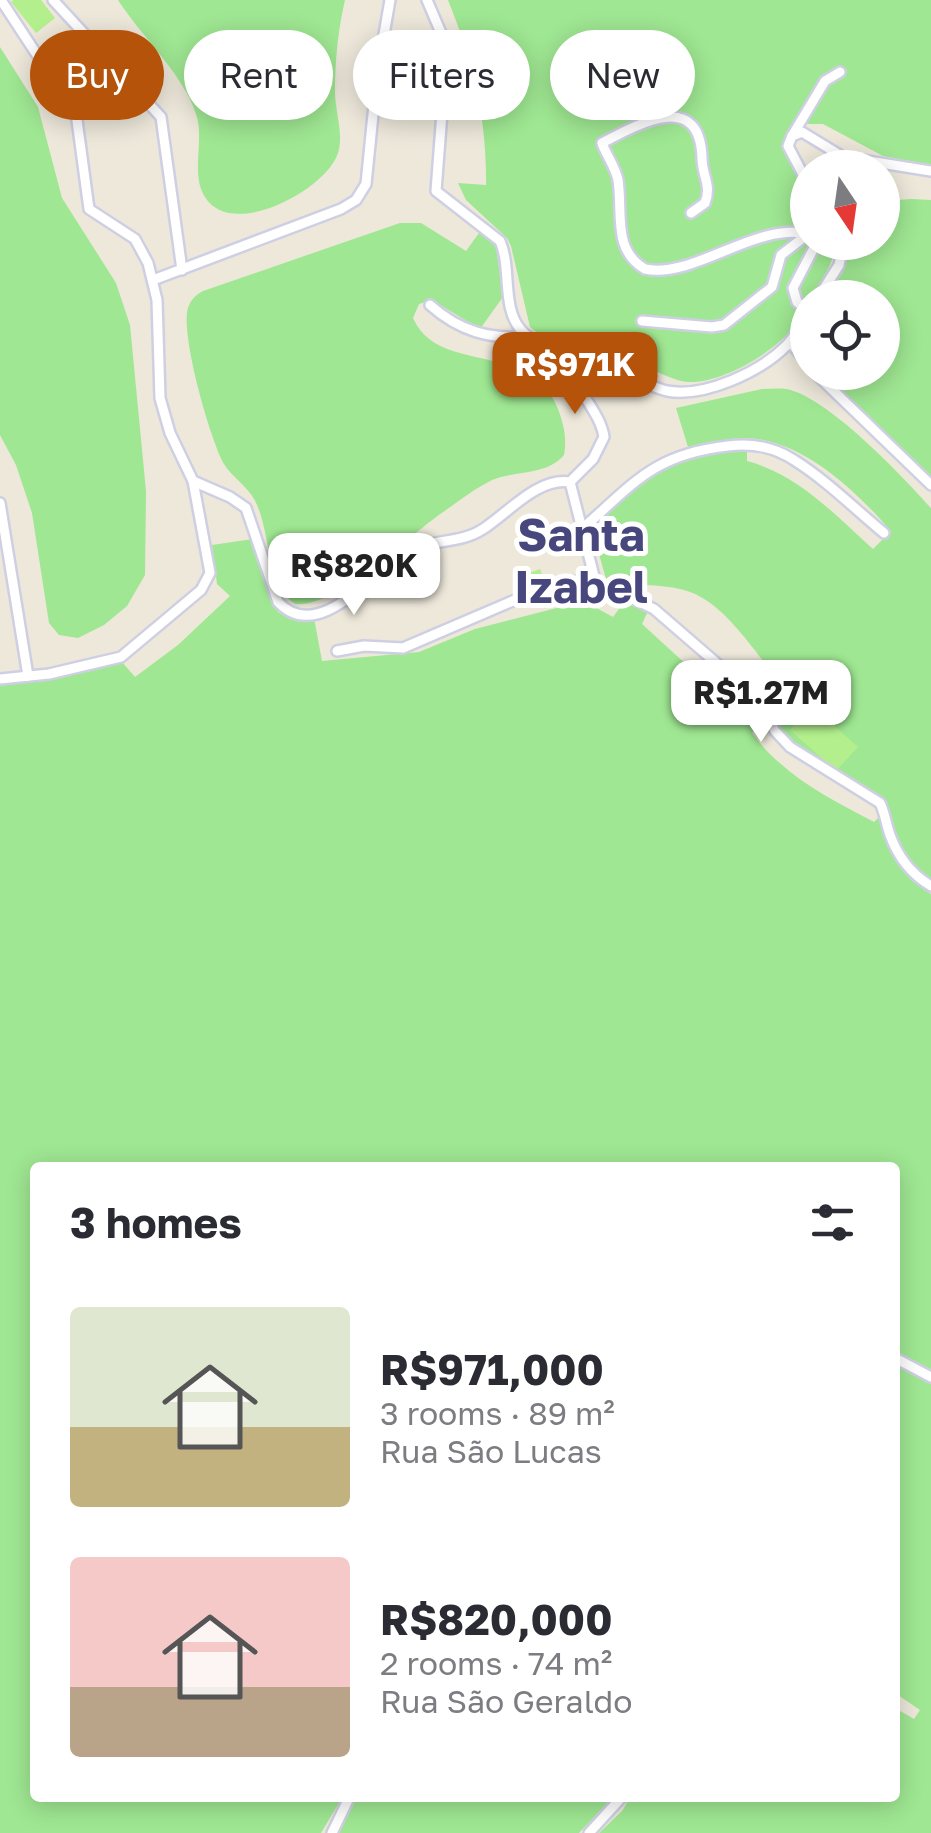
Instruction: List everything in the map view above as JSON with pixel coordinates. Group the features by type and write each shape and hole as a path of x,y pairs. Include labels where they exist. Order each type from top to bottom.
{"street":[{"path":"0,678 121,657 201,590 210,566 193,481 170,433 160,398 157,300 139,242 89,209 74,98 43,64 1,0"},
{"path":"53,0 161,117 182,270"},
{"path":"152,280 341,210 359,198 367,181 377,75 390,0"},
{"path":"427,0 447,47 435,187 444,200 500,241 516,332 498,338"},
{"path":"790,154 792,136 825,81 840,72"},
{"path":"642,322 724,325 769,290 780,255 808,234 775,234 671,268 646,269 632,258 622,242 617,175 602,143 658,118 684,118 701,143 710,187 705,203 691,213"},
{"path":"792,136 807,132 828,150 850,159 931,172"},
{"path":"430,304 479,334 498,338 528,336"},
{"path":"515,320 555,358 617,370 656,388 683,392 742,374 790,342"},
{"path":"193,481 246,508 278,602 287,610 302,614 317,612 352,598 412,548 477,533 543,488 558,481 570,482 593,459 604,437 600,422 572,373 571,361"},
{"path":"832,390 931,486"},
{"path":"584,528 668,458 749,444 792,458 884,533"},
{"path":"570,482 595,580"},
{"path":"0,503 28,676"},
{"path":"337,650 364,646 403,648 536,590 564,582 595,580 654,609 758,699 775,731 790,747 882,804 890,834 912,874 931,886"},
{"path":"900,1360 931,1376"},
{"path":"332,1833 347,1802"},
{"path":"589,1833 617,1802"}],"green space":[{"path":"41,0 55,18 40,30 34,30 11,2"},
{"path":"118,0 345,0 335,80 340,146 330,167 316,181 278,205 236,214 218,209 201,188 197,120 333,120 333,30 184,30 184,89 164,60 164,30 140,30"},
{"path":"448,0 931,0 931,165 900,159 900,150 872,150 823,124 797,124 786,134 783,146 790,163 790,260 832,260 827,271 822,280 790,280 790,331 777,344 737,369 697,382 681,381 614,351 546,337 530,327 507,238 466,200 458,183 486,185 481,120 530,120 530,30 459,30"},
{"path":"0,47 30,94 30,120 41,120 62,198 116,283 130,325 146,491 145,575 127,606 104,625 78,638 59,635 49,623 32,513 16,465 0,435"},
{"path":"900,200 931,200 931,480 841,390 900,390 900,280 838,280 846,260 900,260"},
{"path":"400,223 421,223 466,251 479,233 496,246 503,297 480,329 432,300 419,304 413,318 425,336 442,347 527,373 545,387 562,421 564,455 549,466 486,483 351,583 331,595 295,604 278,584 254,499 224,464 211,433 192,362 188,308 203,291"},
{"path":"762,389 786,389 822,406 863,440 931,508 931,882 908,860 882,800 786,738 769,705 754,688 770,669 721,612 684,590 606,579 592,529 626,496 661,471 700,455 722,451 747,449 747,461 799,486 873,549 891,531 843,483 785,446 742,438 688,447 676,408"},
{"path":"253,539 278,612 292,620 314,618 322,661 419,652 475,629 576,603 589,604 613,617 626,599 648,611 642,624 735,709 750,695 765,718 752,733 778,761 840,804 874,822 879,817 898,860 931,894 931,1370 900,1355 900,1162 30,1162 30,1802 340,1802 321,1833 0,1833 0,686 122,662 135,677 178,645 230,596 217,584 212,545"},
{"path":"540,569 546,585 521,595 515,578"},
{"path":"812,706 858,747 836,771 790,730"},
{"path":"900,1367 931,1384 931,1833 599,1833 628,1802 900,1802 900,1711 914,1719 920,1710 900,1696"},
{"path":"355,1802 608,1802 579,1833 338,1833"}],"district":[{"name":"Santa Izabel","path":"581,561"}]}
